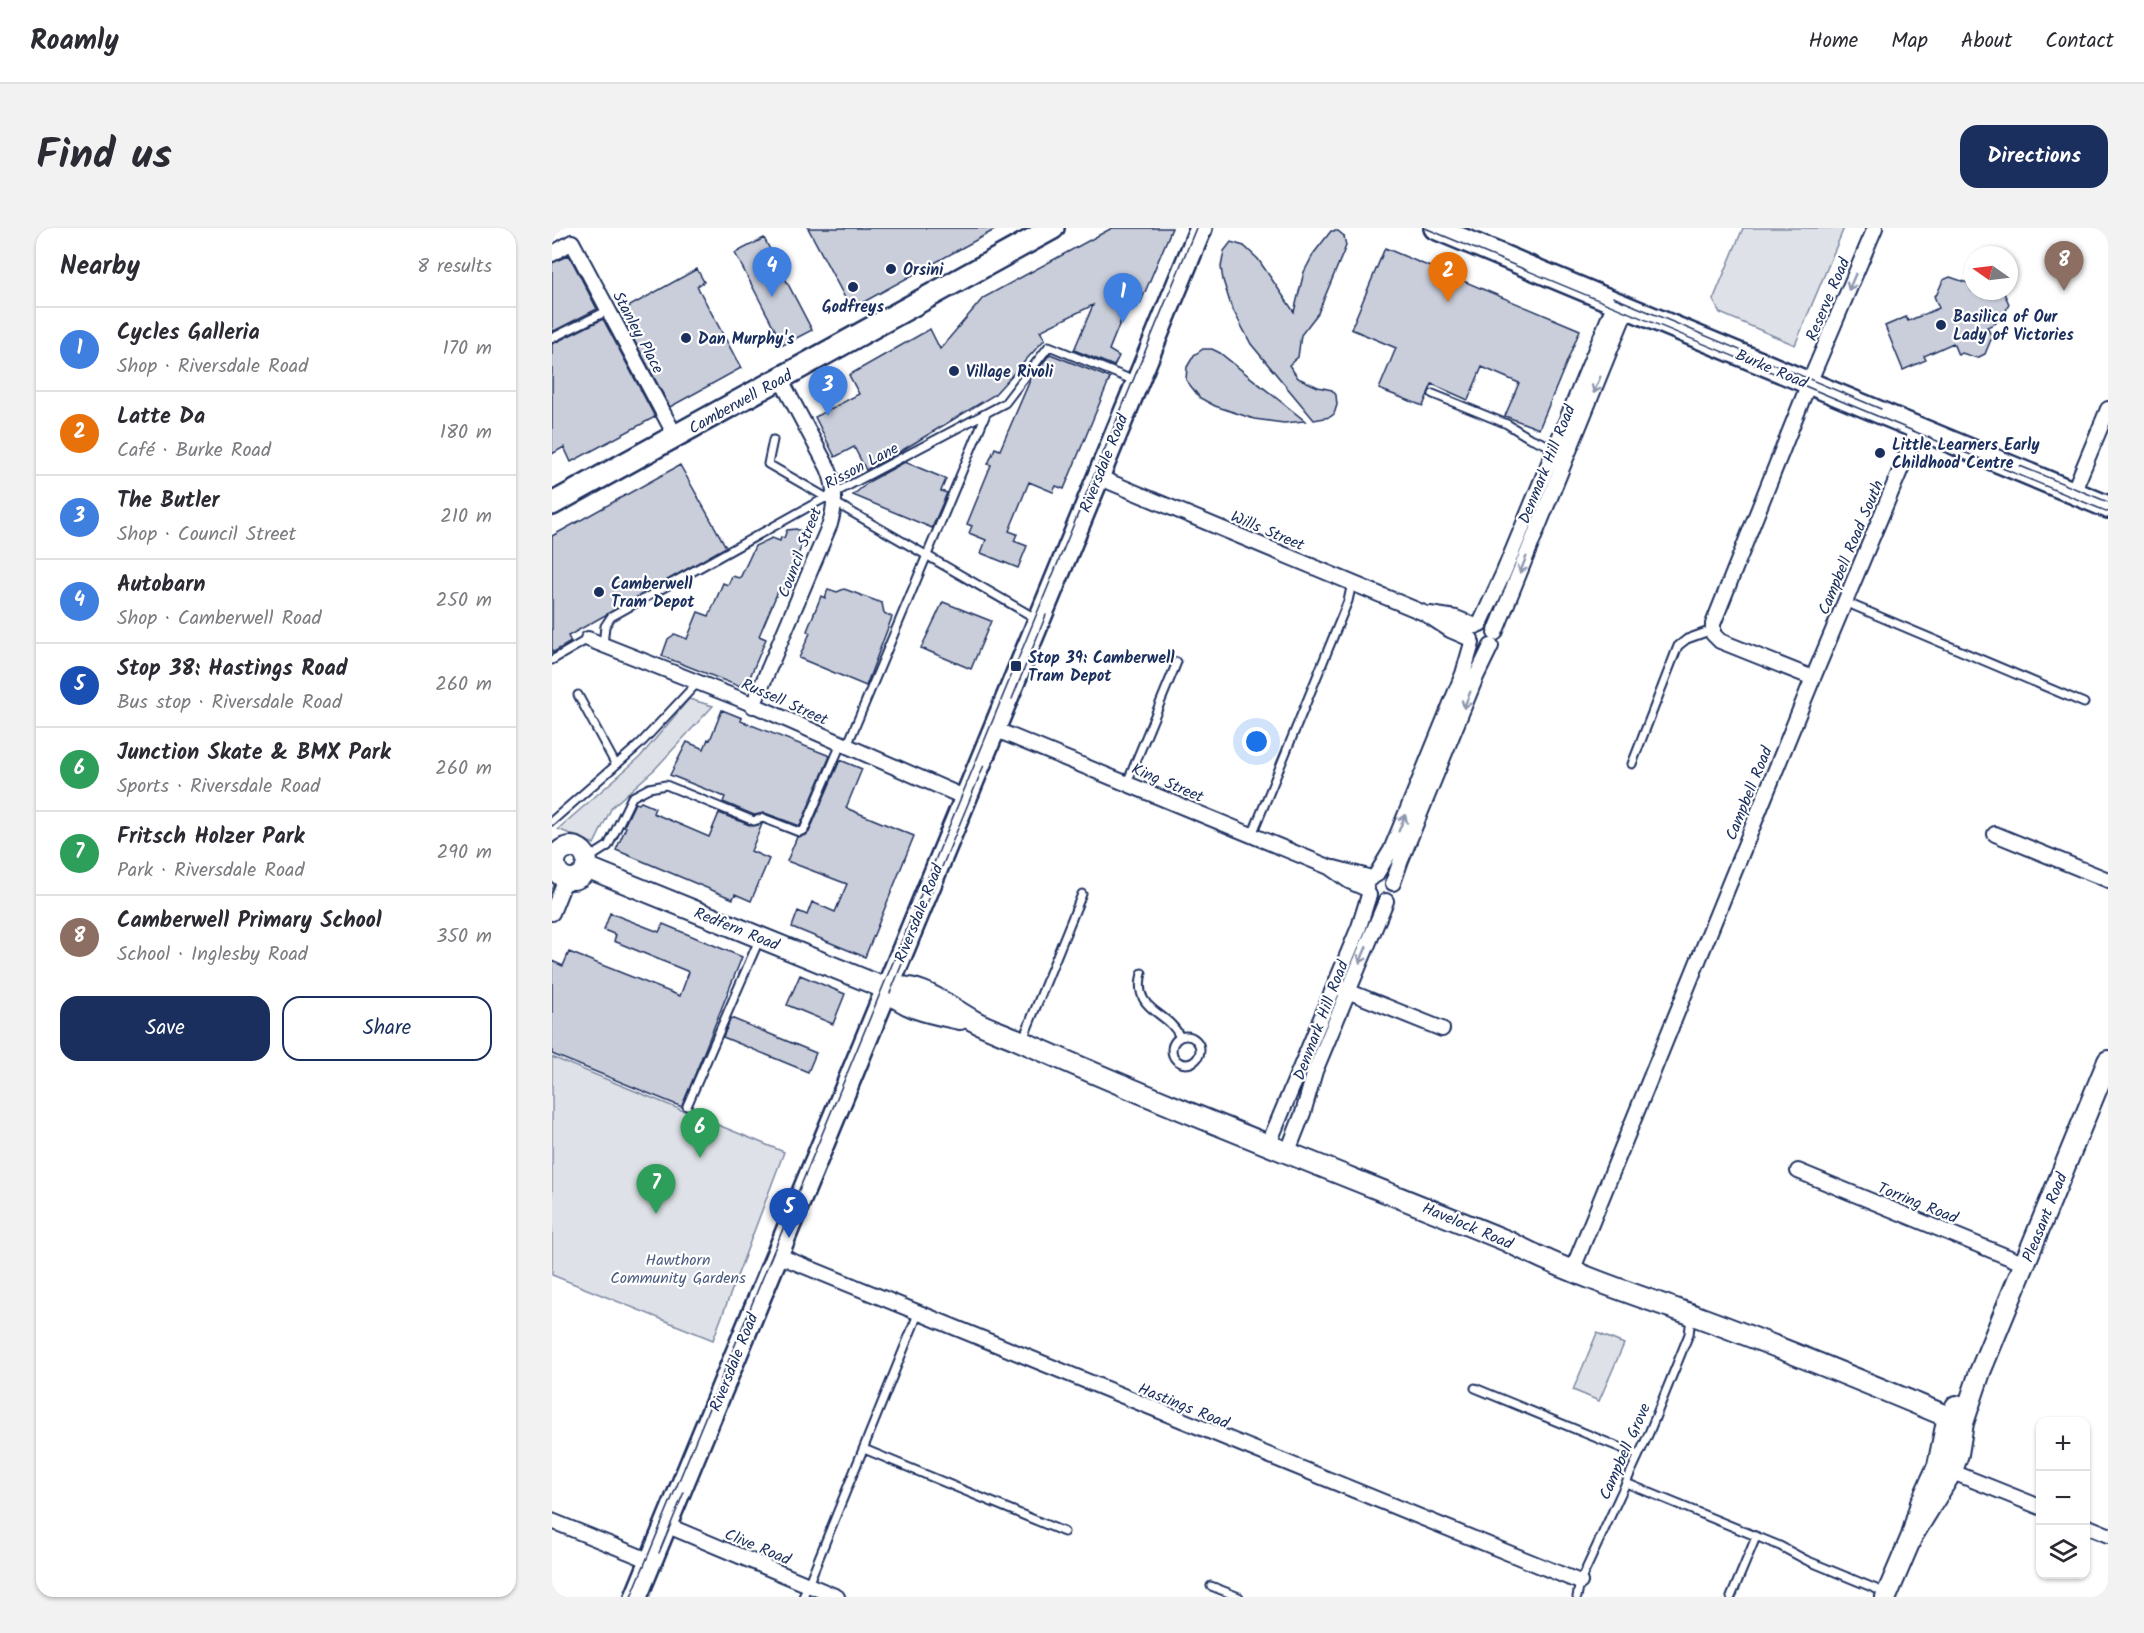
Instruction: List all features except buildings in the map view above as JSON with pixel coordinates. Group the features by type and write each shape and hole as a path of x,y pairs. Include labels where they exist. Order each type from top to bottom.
{"main road":[{"name":"Camberwell Road","path":"552,504 1053,228"},
{"name":"Riversdale Road","path":"636,1597 1201,228"},
{"name":"Burke Road","path":"1436,228 2108,507"}],"street":[{"name":"Reserve Road","path":"1809,383 1875,228"},
{"name":"Stanley Place","path":"552,254 572,242 676,437"},
{"name":"Denmark Hill Road","path":"1288,1151 1303,1113 1342,988 1371,884 1391,850 1463,674 1475,633 1503,574 1555,448 1621,305"},
{"name":"Denmark Hill Road","path":"1394,883 1401,860 1467,698 1569,454 1621,305"},
{"name":"Council Street","path":"753,706 830,524 834,484 828,468 780,378"},
{"path":"1809,383 1715,616 1712,630 1715,638 1813,678"},
{"path":"2073,493 2108,410"},
{"name":"Campbell Road South","path":"1813,678 1918,428"},
{"name":"Wills Street","path":"1098,477 1425,613 1450,630 1475,633"},
{"path":"1488,625 1493,639 1488,649 1479,649 1475,633 1488,625"},
{"name":"Russell Street","path":"588,639 698,682 966,798"},
{"name":"Campbell Road","path":"1572,1271 1813,678"},
{"name":"King Street","path":"994,729 1329,867 1349,881 1371,884"},
{"path":"1995,834 2108,880"},
{"path":"576,848 585,855 584,873 578,877 566,878 559,873 556,868 555,851 576,848"},
{"name":"Redfern Road","path":"586,864 887,989"},
{"path":"1386,876 1394,883 1394,893 1386,901 1377,902 1371,884 1386,876"},
{"path":"552,913 566,878"},
{"name":"Denmark Hill Road","path":"1269,1143 1386,901"},
{"path":"1342,988 1442,1029"},
{"name":"Havelock Road","path":"887,989 898,1000 936,1014 975,1022 1156,1099 1507,1241 1615,1289 1692,1315 1957,1420"},
{"name":"Pleasant Road","path":"1887,1595 1945,1468 1957,1420 1980,1372 2108,1061"},
{"name":"Torring Road","path":"1798,1171 2025,1264"},
{"name":"Hastings Road","path":"777,1256 1580,1582"},
{"path":"1945,1468 2036,1505"},
{"path":"552,1521 651,1561"},
{"name":"Clive Road","path":"666,1525 806,1591 837,1597"},
{"path":"2090,1528 2108,1535"}],"lane":[{"path":"552,338 609,310"},
{"name":"Risson Lane","path":"603,645 605,626 611,617 1005,403 1049,346 1137,381"},
{"path":"1433,394 1507,424 1528,437 1569,454"},
{"path":"586,864 608,846 632,797 641,790 666,785 754,821 763,818 799,832 804,830 928,556 986,414"},
{"path":"773,440 768,464 832,498 1039,621"},
{"path":"1252,835 1348,600 1352,583"},
{"path":"1845,602 2084,703"},
{"path":"1632,764 1678,646 1688,639 1712,630"},
{"path":"552,660 588,639"},
{"path":"1127,783 1177,662"},
{"path":"552,820 640,744 698,682"},
{"path":"578,695 616,765"},
{"path":"1022,1042 1082,894"},
{"path":"687,1106 760,937"},
{"path":"1142,973 1140,988 1147,1004 1159,1016 1176,1027 1180,1037"},
{"path":"1189,1036 1197,1041 1200,1054 1194,1062 1185,1064 1174,1056 1172,1048 1180,1037 1189,1036"},
{"path":"806,1591 918,1314"},
{"name":"Campbell Grove","path":"1577,1597 1580,1582 1626,1483 1689,1334 1692,1315"},
{"path":"1475,1388 1638,1455"},
{"path":"864,1449 1064,1532"},
{"path":"1626,1483 1887,1595"},
{"path":"1731,1597 1756,1537"},
{"path":"1211,1586 1239,1597"}],"green space":[{"path":"1743,228 1844,228 1795,345 1720,313 1713,300"},
{"path":"689,699 713,706 655,769 612,807 594,844 558,829 640,757"},
{"name":"Hawthorn Community Gardens","path":"552,1057 784,1152 713,1340 552,1275"},
{"path":"1597,1333 1624,1344 1599,1401 1573,1390"}],"tram line":[{"path":"631,1597 1196,228"},
{"path":"1425,228 2108,512"},
{"path":"1613,297 1881,409"},
{"path":"2020,466 2108,502"},
{"path":"1012,699 1046,615"},
{"path":"890,993 984,765"},
{"path":"659,1553 684,1492"}],"place":[{"name":"Orsini","path":"891,269"},
{"name":"Godfreys","path":"853,287"},
{"name":"Camberwell Primary School","path":"2064,291"},
{"name":"Autobarn","path":"772,297"},
{"name":"Latte Da","path":"1448,302"},
{"name":"Cycles Galleria","path":"1123,323"},
{"name":"Basilica of Our Lady of Victories","path":"1941,325"},
{"name":"Dan Murphy's","path":"686,338"},
{"name":"Village Rivoli","path":"954,371"},
{"name":"The Butler","path":"828,416"},
{"name":"Little Learners Early Childhood Centre","path":"1880,453"},
{"name":"Camberwell Tram Depot","path":"599,592"},
{"name":"Stop 39: Camberwell Tram Depot","path":"1016,666"},
{"name":"Junction Skate & BMX Park","path":"700,1158"},
{"name":"Fritsch Holzer Park","path":"656,1214"},
{"name":"Stop 38: Hastings Road","path":"789,1238"}]}
